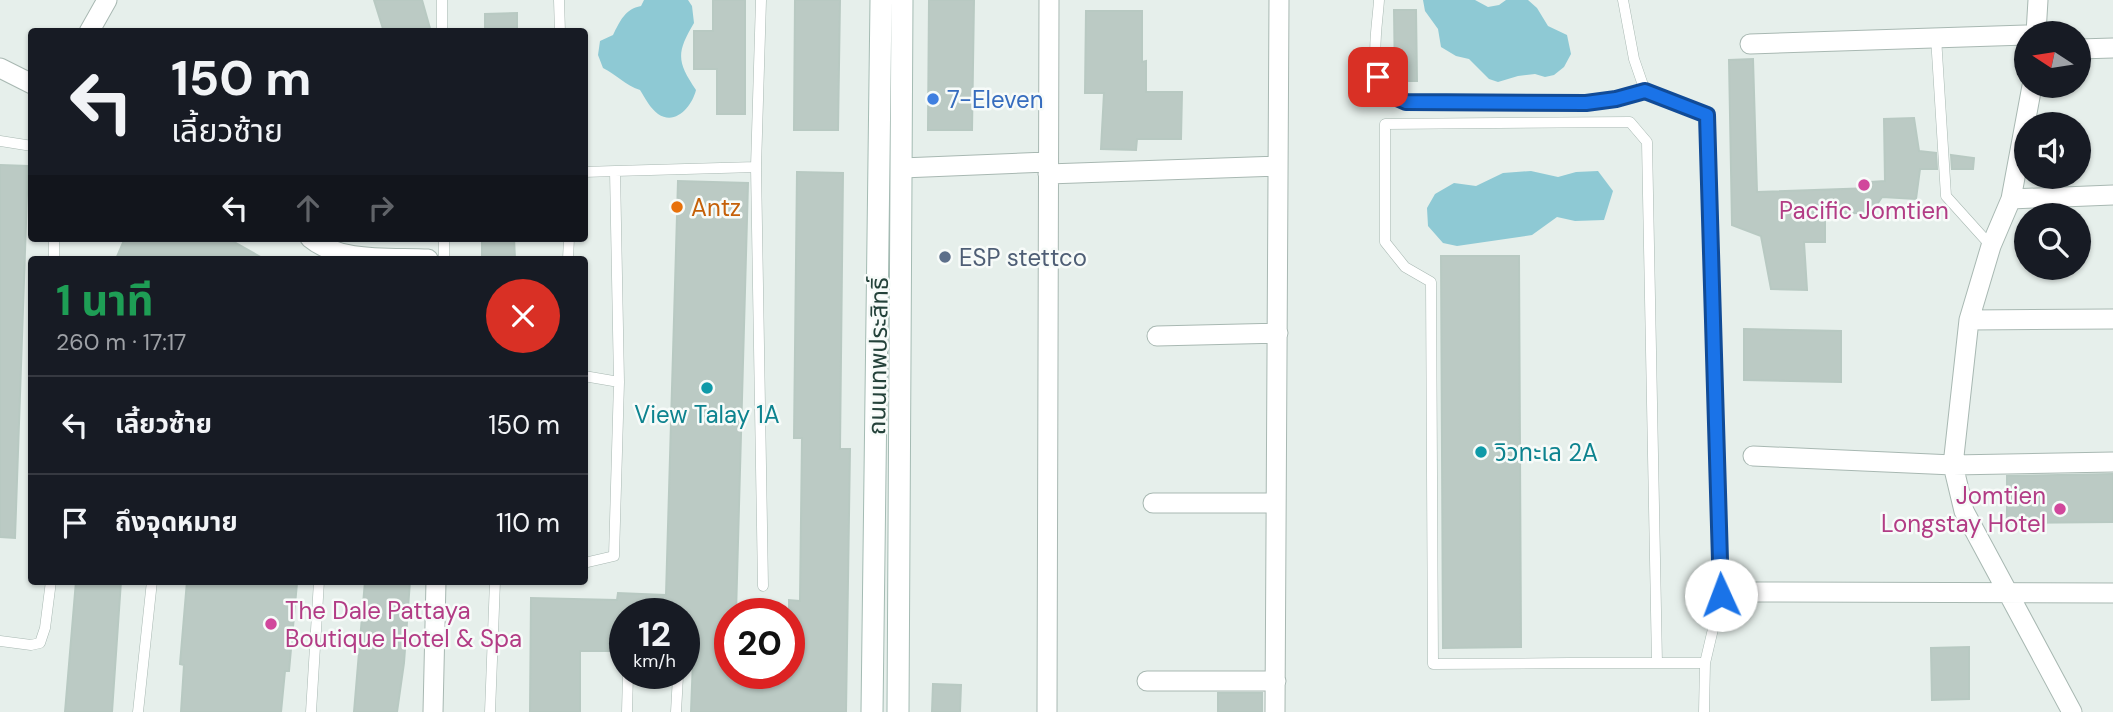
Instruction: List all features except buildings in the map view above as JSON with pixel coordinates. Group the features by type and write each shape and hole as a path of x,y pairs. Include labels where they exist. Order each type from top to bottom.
{"main road":[{"name":"ถนนเทพประสิทธิ์","path":"872,712 881,0"},
{"name":"ถนนเทพประสิทธิ์","path":"898,712 902,0"}],"street":[{"path":"91,28 107,0"},
{"path":"1047,712 1049,0"},
{"path":"1275,712 1279,0"},
{"path":"2037,21 2038,0"},
{"path":"1750,44 2014,35"},
{"path":"2091,48 2113,48"},
{"path":"0,68 28,81"},
{"path":"2030,98 2011,198 1990,246 1969,320 1953,465 1964,511 2072,712"},
{"path":"902,168 1279,166"},
{"path":"2011,198 2113,195"},
{"path":"315,242 320,246 365,256"},
{"path":"1969,320 2113,320"},
{"path":"1157,336 1278,333"},
{"path":"1753,456 1953,465 2113,462"},
{"path":"1153,503 1276,503"},
{"path":"433,712 436,585"},
{"path":"1754,592 2113,593"},
{"path":"1147,681 1276,681"}],"lane":[{"path":"442,0 442,28"},
{"path":"559,0 560,28"},
{"path":"761,0 757,167 764,586"},
{"path":"1380,0 1376,64 1378,77 1388,94 1395,99 1406,102 1586,103 1645,91 1707,115 1721,595 1705,663 1704,712"},
{"path":"1623,0 1634,59 1645,91"},
{"path":"1936,37 1946,196 1990,246"},
{"path":"1657,663 1647,142 1630,122 1385,124 1385,242 1405,267 1431,282 1433,664 1705,663"},
{"path":"0,141 28,145"},
{"path":"588,172 757,167"},
{"path":"588,562 614,556 619,382 615,171"},
{"path":"588,377 619,382"},
{"path":"0,641 31,645 40,643 46,628 51,585"},
{"path":"138,712 152,585"},
{"path":"312,712 319,585"},
{"path":"490,712 495,585"},
{"path":"627,712 628,674 678,676 676,712"}],"water":[{"path":"644,0 688,0 692,6 694,23 684,42 681,57 685,72 696,90 687,108 671,118 658,114 640,90 603,68 598,55 600,41 613,35 624,16 641,6"},
{"path":"1423,0 1475,0 1488,7 1499,5 1506,0 1528,0 1537,8 1548,26 1567,35 1571,54 1564,67 1554,75 1518,76 1498,82 1489,79 1469,59 1456,56 1441,47 1438,29 1425,11"},
{"path":"1531,171 1558,177 1576,172 1598,171 1613,191 1604,220 1575,221 1557,217 1532,235 1457,246 1443,243 1428,226 1427,208 1435,194 1454,183 1476,186 1503,173"}],"place":[{"name":"7-Eleven","path":"933,99"},
{"name":"Pacific Jomtien","path":"1864,185"},
{"name":"Antz","path":"677,207"},
{"name":"ESP stettco","path":"945,257"},
{"name":"View Talay 1A","path":"707,388"},
{"name":"วิวทะเล 2A","path":"1481,452"},
{"name":"Jomtien Longstay Hotel","path":"2060,509"},
{"name":"The Dale Pattaya Boutique Hotel & Spa","path":"271,624"}],"route":[{"path":"1378,77 1388,94 1406,102 1586,103 1645,91 1707,115 1721,595"}]}
